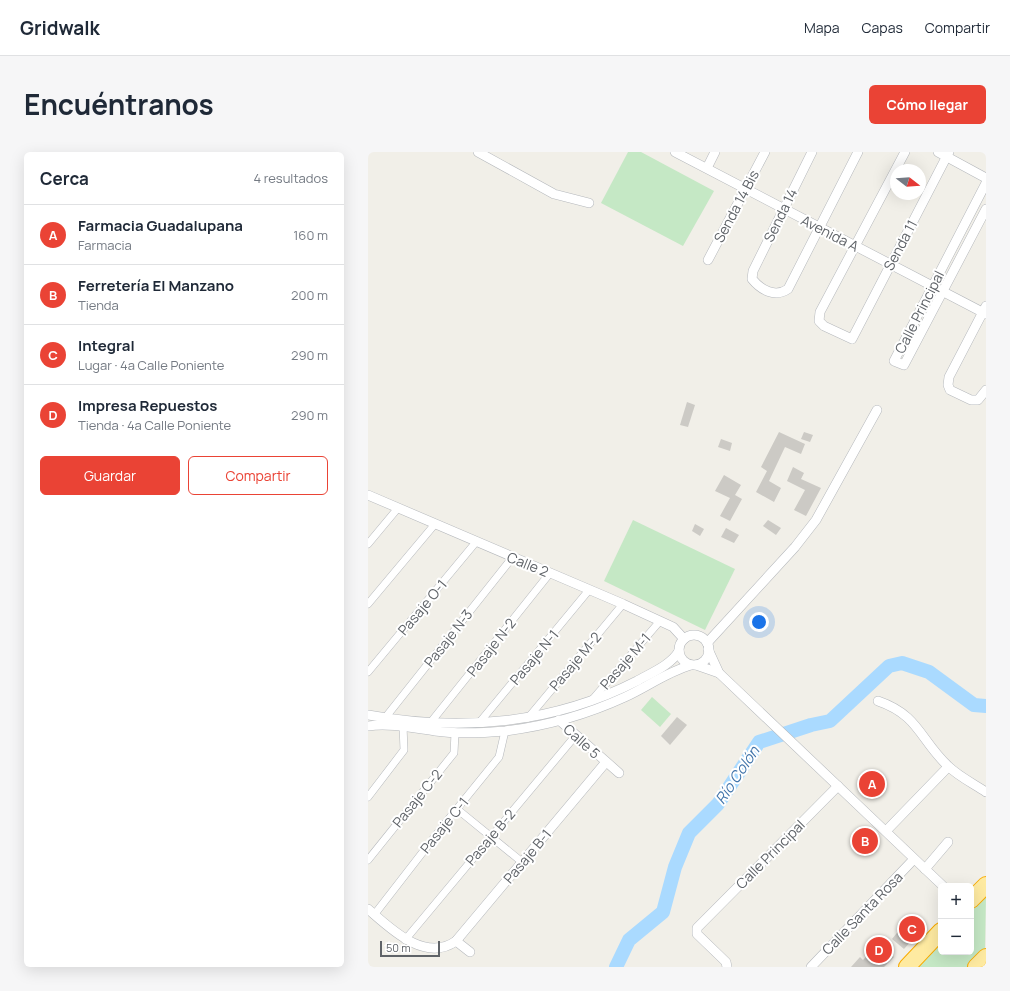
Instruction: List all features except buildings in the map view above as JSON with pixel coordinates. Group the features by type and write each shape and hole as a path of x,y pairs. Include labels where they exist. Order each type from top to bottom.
{"highway":[{"path":"974,897 985,886"},
{"path":"907,967 938,934"},
{"path":"976,967 986,957"}],"street":[{"path":"478,152 554,194 589,202"},
{"name":"Avenida A","path":"675,152 890,265 985,311"},
{"path":"707,168 715,152"},
{"name":"Senda 14 Bis","path":"708,260 765,152"},
{"name":"Senda 14","path":"812,152 753,271 752,279 757,285 773,294 781,294 788,289 819,228"},
{"path":"819,228 858,152"},
{"path":"856,246 905,152"},
{"path":"938,152 948,154 986,178"},
{"name":"Senda 11","path":"856,246 820,312 819,321 824,326 852,339 948,154"},
{"name":"Calle Principal","path":"986,183 894,361 904,365 986,209"},
{"path":"985,311 950,377 948,384 950,390 971,400 978,400 986,390"},
{"path":"368,726 403,726 455,733 505,731 577,715 624,698 678,669 694,665 706,659 708,646 796,547 816,520 877,410"},
{"name":"Calle 2","path":"368,495 512,558 623,604 673,627 684,639"},
{"path":"368,544 398,508"},
{"path":"368,604 435,524"},
{"name":"Pasaje O-1","path":"368,672 476,542"},
{"name":"Pasaje N-3","path":"385,718 512,558"},
{"name":"Pasaje N-2","path":"431,722 550,573"},
{"name":"Pasaje N-1","path":"479,723 589,590"},
{"name":"Pasaje M-2","path":"528,718 623,604"},
{"name":"Pasaje M-1","path":"591,701 660,621"},
{"path":"368,715 452,724 528,718 591,701 619,690 676,658 684,639 694,636 704,639 719,673 940,883"},
{"path":"679,652 683,660 719,673"},
{"path":"878,700 894,706 904,713 948,767 986,792"},
{"name":"Calle 5","path":"559,720 619,773"},
{"path":"368,797 404,750 403,726"},
{"name":"Pasaje C-1","path":"371,912 499,757 505,731"},
{"name":"Pasaje C-2","path":"368,860 454,753 455,733"},
{"name":"Pasaje B-2","path":"405,940 490,836 576,735"},
{"name":"Pasaje B-1","path":"405,940 427,947 447,948 456,942 606,762"},
{"path":"886,831 948,767"},
{"name":"Calle Principal","path":"727,967 726,962 697,934 697,928 838,786"},
{"path":"457,809 522,862"},
{"path":"925,869 948,842"},
{"name":"Calle Santa Rosa","path":"811,967 914,859"},
{"path":"371,912 405,940"},
{"path":"456,942 470,952"}],"green space":[{"path":"628,152 641,152 714,191 683,246 601,203"},
{"path":"633,520 735,569 705,630 604,581"},
{"path":"652,697 671,714 660,727 641,710"},
{"path":"986,896 985,949 968,967 917,967 938,946 938,955 974,955 974,909"}],"waterway":[{"name":"Río Colón","path":"616,967 629,940 663,912 675,867 689,833 718,804 759,742 811,725 830,721 889,666 902,663 929,672 974,705 986,706"}],"place":[{"name":"Farmacia Guadalupana","path":"872,784"},
{"name":"Ferretería El Manzano","path":"865,841"},
{"name":"Integral","path":"912,929"},
{"name":"Impresa Repuestos","path":"879,950"}]}
